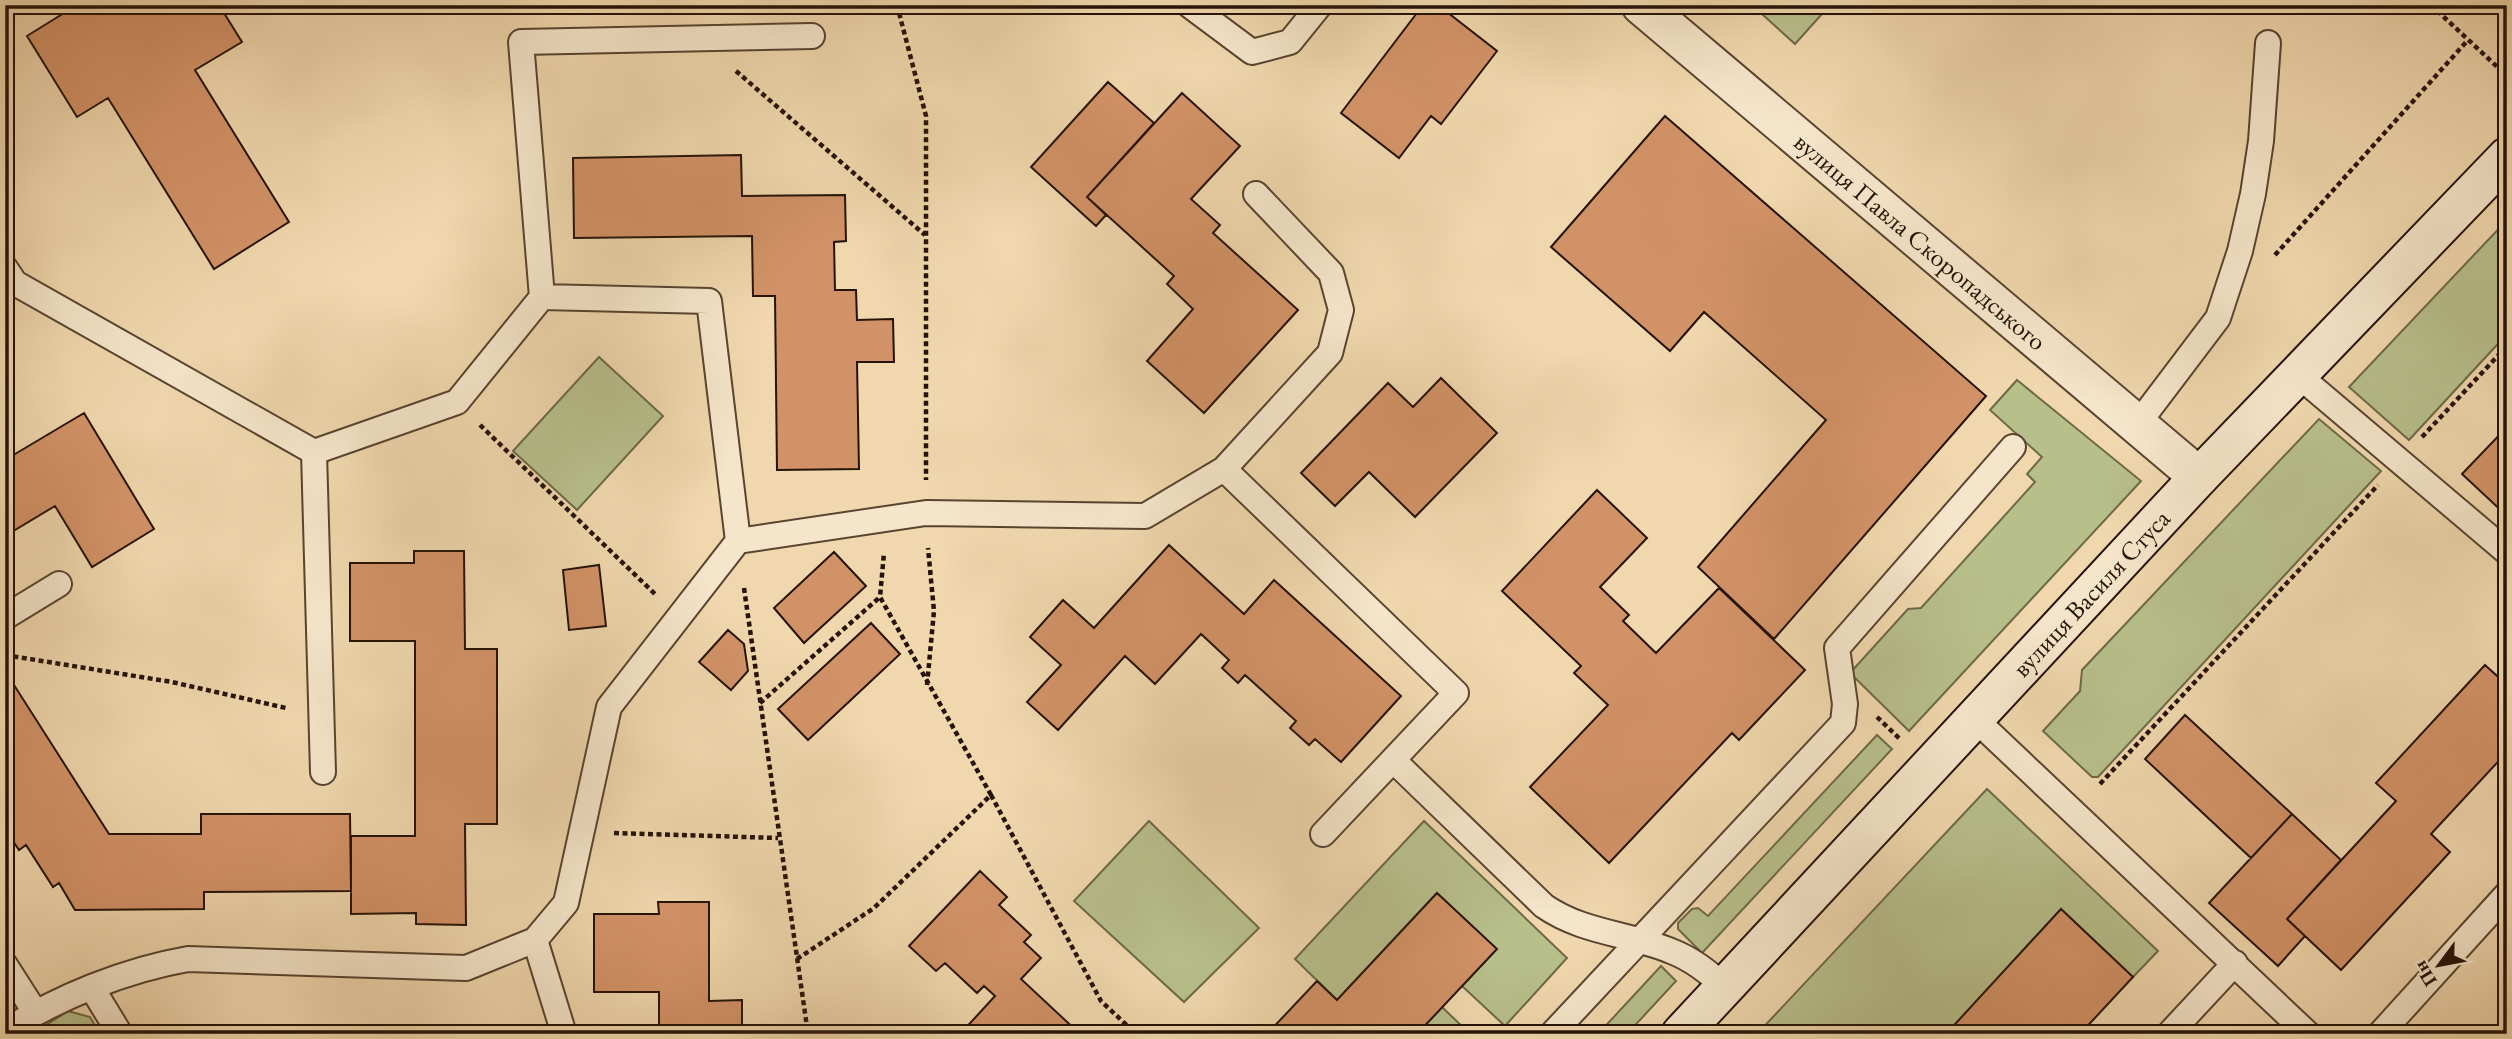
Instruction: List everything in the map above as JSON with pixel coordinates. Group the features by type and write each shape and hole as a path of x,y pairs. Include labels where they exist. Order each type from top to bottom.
{"street":[{"name":"вулиця Павла Скоропадського","path":"1657,10 2199,477"},
{"name":"вулиця Василя Стуса","path":"1681,1034 2199,477 2507,157"}],"lane":[{"path":"1189,5 1252,52 1290,42 1320,5"},
{"path":"5,268 15,283 314,452 457,402 542,297 521,42 812,36"},
{"path":"2137,425 2218,318 2240,251 2253,194 2261,141 2267,43"},
{"path":"5,1031 36,1012 92,988 166,963 188,959 466,968 535,940 566,903 609,707 738,541 926,513 1144,516 1224,469 1330,353 1340,310 1331,273 1255,194"},
{"path":"542,297 709,301 738,541"},
{"path":"2298,375 2507,552"},
{"path":"1552,1034 1843,723 1845,704 1837,648 2013,447"},
{"path":"314,452 323,772"},
{"path":"1224,469 1456,693 1323,834"},
{"path":"5,617 59,584"},
{"path":"1975,719 2308,1034"},
{"path":"1393,760 1544,906 1574,924 1640,940 1698,964 1725,987"},
{"path":"2380,1034 2507,894"},
{"path":"535,940 564,1034"},
{"path":"2169,1034 2235,963"},
{"path":"5,965 36,1012"},
{"path":"92,988 120,1034"}],"path":[{"path":"897,5 926,116 926,513 934,611 927,684"},
{"path":"2431,5 2507,76"},
{"path":"698,38 926,236"},
{"path":"2274,257 2468,40"},
{"path":"2100,784 2507,346"},
{"path":"457,402 678,616"},
{"path":"887,517 880,597 991,795 1101,1001 1136,1034"},
{"path":"738,541 778,838 808,1034"},
{"path":"760,704 880,597"},
{"path":"5,655 172,682 321,716"},
{"path":"1874,715 1904,743"},
{"path":"797,959 874,908 991,795"},
{"path":"582,832 778,838"}],"green space":[{"path":"1752,5 1830,5 1795,44"},
{"path":"2507,220 2507,334 2409,440 2349,387"},
{"path":"599,357 663,416 577,510 513,451"},
{"path":"2017,380 2141,481 1909,731 1850,673 1908,609 1921,608 2035,482 2027,474 2042,457 1990,410"},
{"path":"2319,419 2381,471 2098,777 2092,777 2043,731 2080,691 2082,670"},
{"path":"1877,735 1892,749 1702,953 1678,929 1678,923 1692,909 1698,908 1708,916"},
{"path":"1987,789 2158,951 2133,977 2061,909 1946,1034 1757,1034"},
{"path":"1149,821 1259,928 1184,1002 1074,901"},
{"path":"1424,821 1567,958 1505,1026 1462,986 1496,949 1437,893 1337,1000 1295,959"},
{"path":"1661,966 1676,981 1627,1034 1598,1034"},
{"path":"1442,1007 1470,1034 1417,1034"},
{"path":"68,1011 90,1017 100,1034 32,1034"}],"building":[{"path":"77,5 219,5 242,42 195,70 289,222 214,269 108,98 77,117 27,36"},
{"path":"1423,5 1438,5 1497,51 1441,124 1431,116 1399,158 1341,113"},
{"path":"1108,82 1154,123 1087,197 1106,215 1096,226 1031,167"},
{"path":"1182,93 1240,146 1191,199 1220,225 1213,233 1298,310 1204,413 1147,361 1193,309 1167,284 1174,276 1087,197"},
{"path":"1665,116 1986,396 1774,639 1698,567 1826,420 1704,312 1670,351 1551,247"},
{"path":"741,155 742,196 845,195 846,241 834,242 835,290 856,290 857,320 893,319 894,362 857,362 859,469 777,470 775,296 753,296 752,236 574,238 573,158"},
{"path":"1441,378 1497,433 1415,517 1369,472 1335,506 1301,473 1388,383 1413,407"},
{"path":"84,413 154,529 92,567 55,506 5,536 5,460"},
{"path":"2507,427 2507,516 2462,474"},
{"path":"1597,490 1647,538 1600,587 1629,615 1623,621 1656,653 1719,588 1805,670 1739,740 1732,733 1609,863 1530,787 1608,705 1574,673 1581,666 1502,591"},
{"path":"1169,545 1244,614 1274,580 1401,696 1341,762 1315,739 1309,745 1290,728 1296,721 1245,675 1238,683 1222,668 1229,660 1201,634 1155,684 1125,656 1058,730 1027,702 1061,665 1030,637 1063,600 1094,628"},
{"path":"414,551 464,551 465,649 497,649 497,824 465,824 466,925 416,924 416,913 351,914 351,836 415,836 415,641 350,641 350,563 414,563"},
{"path":"834,552 866,586 804,643 774,608"},
{"path":"599,565 606,626 569,630 563,570"},
{"path":"871,623 900,654 808,740 778,709"},
{"path":"728,630 744,644 748,671 731,690 699,662"},
{"path":"2485,665 2507,685 2507,752 2431,834 2450,852 2341,970 2287,919 2396,801 2376,783"},
{"path":"14,685 109,834 201,834 201,814 350,814 351,891 204,892 204,909 75,910 59,883 53,887 26,845 19,850 5,829 5,690"},
{"path":"2185,715 2292,814 2251,858 2145,759"},
{"path":"2292,814 2341,860 2287,919 2305,936 2278,966 2209,903"},
{"path":"980,871 1007,897 999,905 1031,935 1024,942 1041,958 1021,979 1080,1034 964,1034 962,1032 995,996 984,986 977,993 945,963 936,971 909,946"},
{"path":"1437,893 1497,949 1417,1034 1267,1034 1317,981 1337,1000"},
{"path":"658,902 709,902 709,1001 742,1000 742,1034 659,1034 659,992 594,992 594,914 659,914"},
{"path":"2061,909 2133,977 2080,1034 1946,1034"}]}
